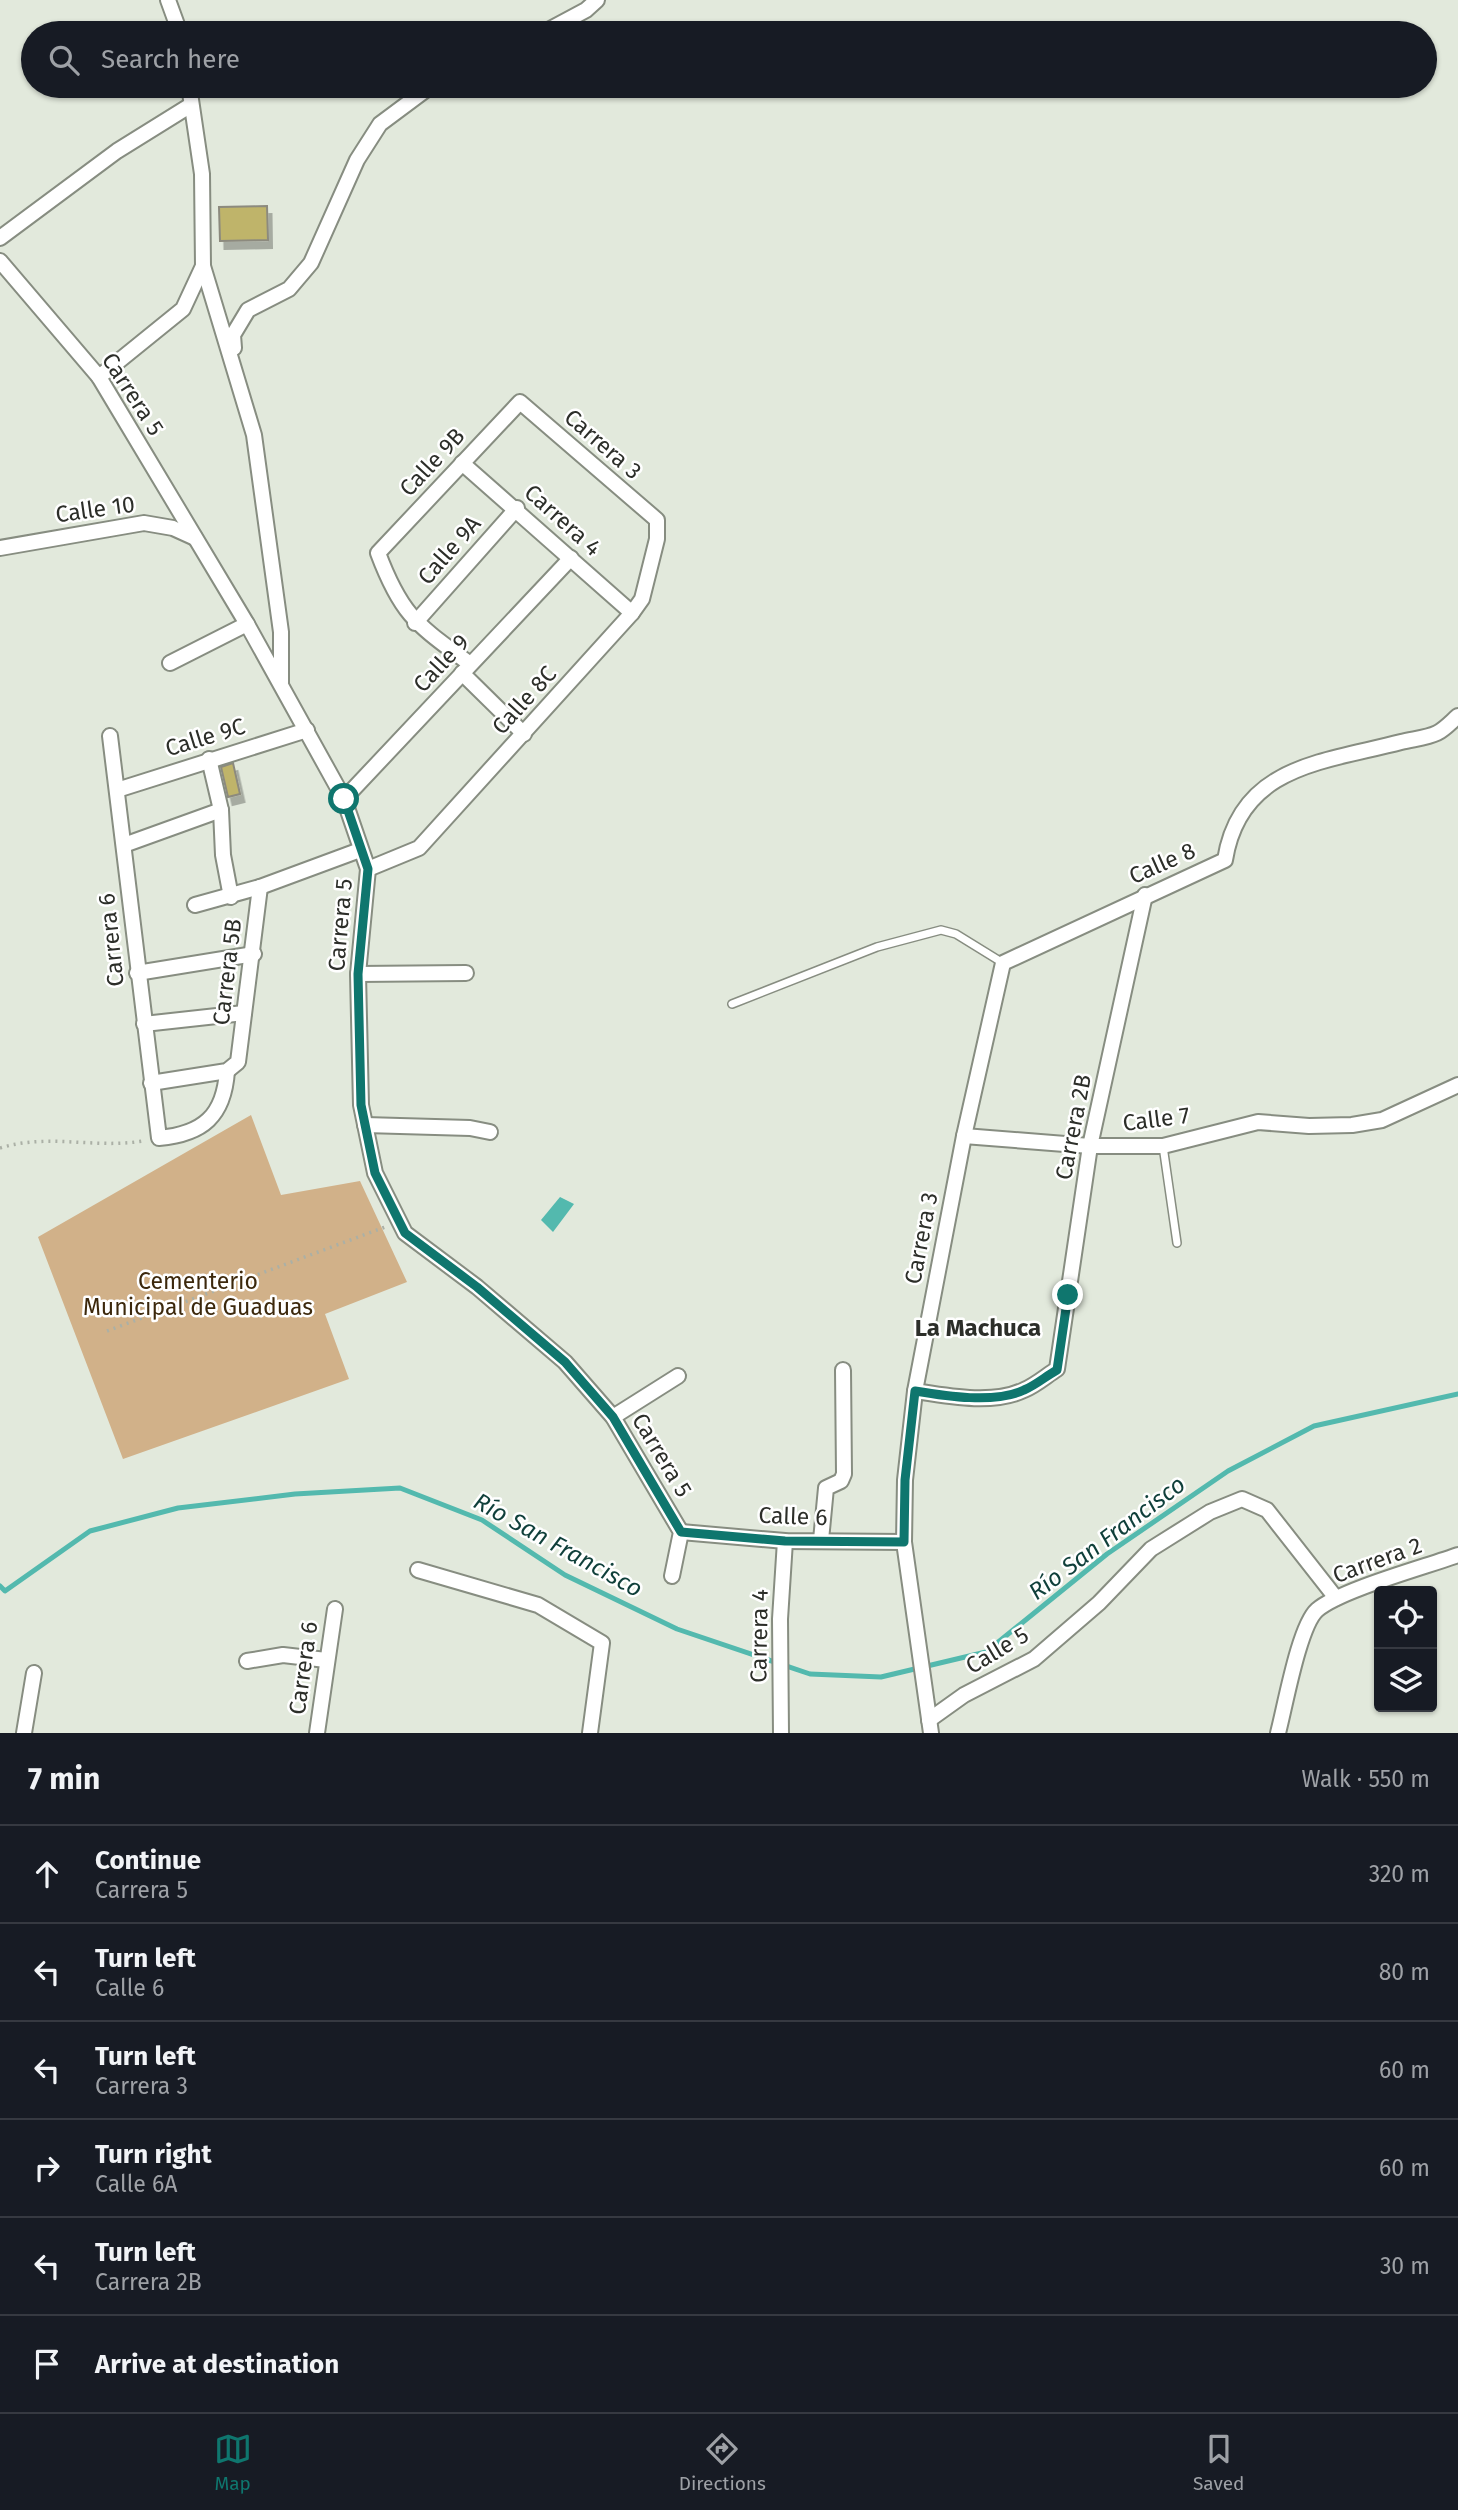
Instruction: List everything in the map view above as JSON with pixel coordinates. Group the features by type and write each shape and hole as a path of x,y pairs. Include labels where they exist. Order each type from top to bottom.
{"street":[{"path":"168,0 176,21"},
{"path":"565,21 586,10 597,0"},
{"path":"190,98 202,174 203,266 254,435 281,632 281,685"},
{"path":"235,366 233,335 248,310 289,289 312,263 357,160 380,124 415,98"},
{"path":"0,238 117,151 191,105"},
{"name":"Carrera 5","path":"0,261 99,377 247,624 344,799 368,869 358,974 361,1105 375,1173 405,1233 477,1287 565,1362 613,1417 681,1532 672,1576"},
{"path":"99,377 183,309 203,266"},
{"name":"Calle 9B","path":"415,623 392,590 378,553 520,402"},
{"name":"Carrera 3","path":"520,402 657,520"},
{"name":"Carrera 4","path":"462,463 517,508 632,612"},
{"name":"Calle 9A","path":"415,623 517,508"},
{"name":"Calle 8C","path":"368,869 419,848 632,612 642,599 657,539 657,520"},
{"name":"Calle 10","path":"0,548 144,523 173,528 195,538"},
{"name":"Calle 9","path":"344,799 571,558"},
{"path":"415,623 466,669 524,734"},
{"path":"170,663 247,624"},
{"name":"Calle 8","path":"1003,963 1225,860 1229,832 1253,799 1272,781 1312,764 1438,732 1458,716"},
{"name":"Calle 9C","path":"117,790 307,730"},
{"name":"Carrera 6","path":"110,736 159,1138"},
{"name":"Carrera 5B","path":"209,759 221,810 223,855 232,897"},
{"path":"124,845 221,810"},
{"path":"195,905 232,897 360,850"},
{"name":"Carrera 5B","path":"232,1067 254,954 260,887"},
{"name":"Carrera 2B","path":"915,1391 950,1396 999,1395 1023,1391 1057,1370 1090,1146 1145,895"},
{"path":"137,973 254,954"},
{"name":"Carrera 3","path":"930,1726 904,1542 905,1480 915,1391 964,1136 1003,963"},
{"path":"358,974 467,973"},
{"path":"144,1024 244,1013"},
{"path":"151,1083 232,1067 218,1112 200,1127 180,1136 159,1138"},
{"name":"Calle 7","path":"964,1136 1090,1146 1163,1146 1258,1122 1309,1126 1352,1125 1382,1120 1458,1085"},
{"path":"365,1125 470,1128 490,1132"},
{"path":"821,1540 826,1488 841,1481 844,1474 844,1370"},
{"path":"613,1417 678,1376"},
{"name":"Calle 5","path":"930,1726 964,1695 1034,1659 1099,1603 1151,1549 1210,1512 1242,1499 1267,1510 1336,1598"},
{"name":"Calle 6","path":"681,1532 785,1541 904,1542"},
{"name":"Carrera 4","path":"781,1726 780,1619 785,1541"},
{"name":"Carrera 2","path":"1278,1733 1305,1631 1316,1611 1336,1598 1458,1555"},
{"path":"418,1570 538,1605 602,1643 590,1733"},
{"name":"Carrera 6","path":"317,1733 335,1609"},
{"path":"247,1661 283,1655 326,1660"},
{"path":"24,1733 34,1673"}],"lane":[{"path":"732,1004 877,947 941,930 956,934 1003,963"},
{"path":"1163,1146 1177,1243"}],"path":[{"path":"0,1148 39,1139 114,1146 159,1138"},
{"path":"107,1331 400,1221"}],"green space":[{"name":"Cementerio Municipal de Guaduas","path":"251,1115 281,1195 360,1181 407,1282 325,1314 349,1379 123,1459 38,1237"}],"water":[{"path":"560,1197 574,1204 553,1232 541,1220"}],"building":[{"path":"267,206 268,240 220,241 219,207"},
{"path":"233,763 240,794 228,797 221,767"}],"waterway":[{"name":"Río San Francisco","path":"0,1586 5,1591 90,1531 178,1508 295,1494 400,1488 482,1520 565,1575 677,1629 810,1674 881,1677 986,1652 1107,1554 1228,1471 1314,1426 1458,1394"}],"district":[{"name":"La Machuca","path":"978,1328"}],"route":[{"path":"344,799 368,869 358,974 361,1105 375,1173 405,1233 477,1287 565,1362 613,1417 681,1532 785,1541 904,1542 905,1480 915,1391 987,1397 1023,1391 1057,1370 1068,1295"}]}
